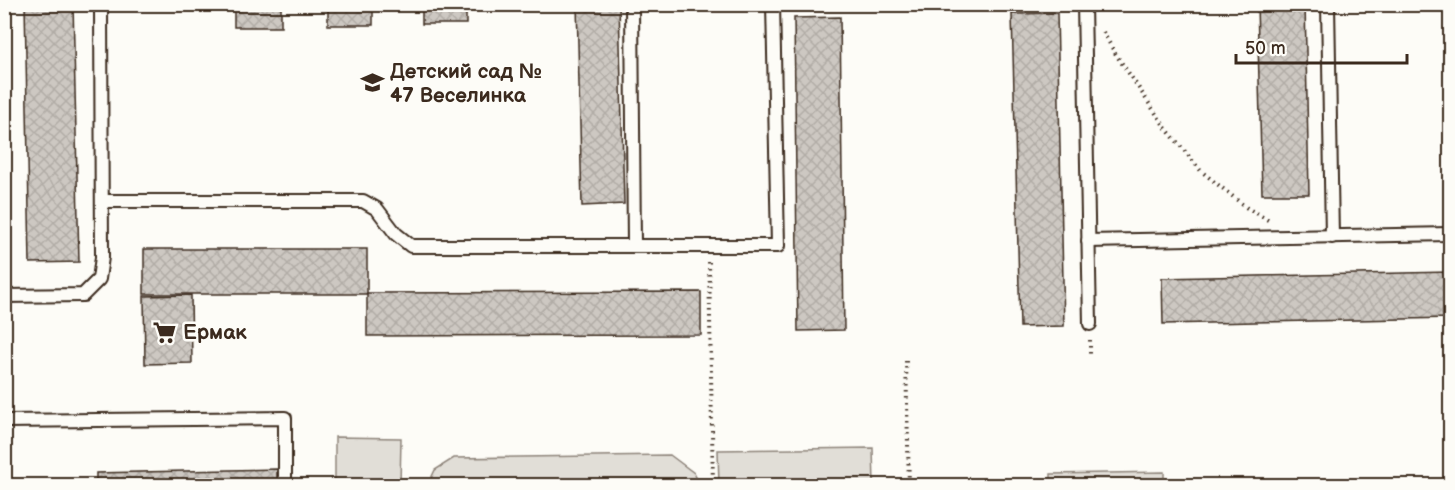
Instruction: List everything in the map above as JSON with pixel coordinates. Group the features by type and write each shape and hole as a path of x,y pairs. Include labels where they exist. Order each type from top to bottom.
{"lane":[{"path":"4,296 83,295 99,279 102,257 101,4"},
{"path":"632,4 634,246"},
{"path":"102,201 363,201 377,208 396,234 411,246 778,246 773,4"},
{"path":"1084,4 1090,324"},
{"path":"1328,4 1332,237"},
{"path":"1088,241 1450,234"},
{"path":"4,421 285,418 285,486"}],"path":[{"path":"1099,24 1115,53 1165,127 1201,171 1247,208 1296,238"},
{"path":"709,246 712,486"},
{"path":"906,362 909,486"}],"shaded area":[{"path":"335,437 401,438 400,485 335,485"},
{"path":"873,448 874,485 719,485 718,450"},
{"path":"670,455 694,473 700,485 428,485 435,470 454,458"},
{"path":"1164,472 1164,485 1051,485 1051,474"}],"building":[{"path":"25,4 73,4 79,262 30,263"},
{"path":"234,4 281,4 281,27 234,27"},
{"path":"328,4 373,4 373,25 328,25"},
{"path":"422,4 466,4 466,24 422,24"},
{"path":"577,4 619,4 624,204 582,206"},
{"path":"1257,4 1305,4 1309,194 1262,194"},
{"path":"1057,13 1064,326 1020,327 1012,14"},
{"path":"840,17 844,330 798,331 794,18"},
{"path":"144,249 367,249 367,294 144,294"},
{"path":"1450,272 1450,318 1163,324 1162,278"},
{"path":"701,292 701,335 367,336 367,293"},
{"path":"191,295 192,363 145,364 144,296"},
{"path":"277,469 277,486 96,486 96,473"}],"place":[{"name":"Детский сад № 47 Веселинка","path":"372,83"},
{"name":"Ермак","path":"165,332"}]}
